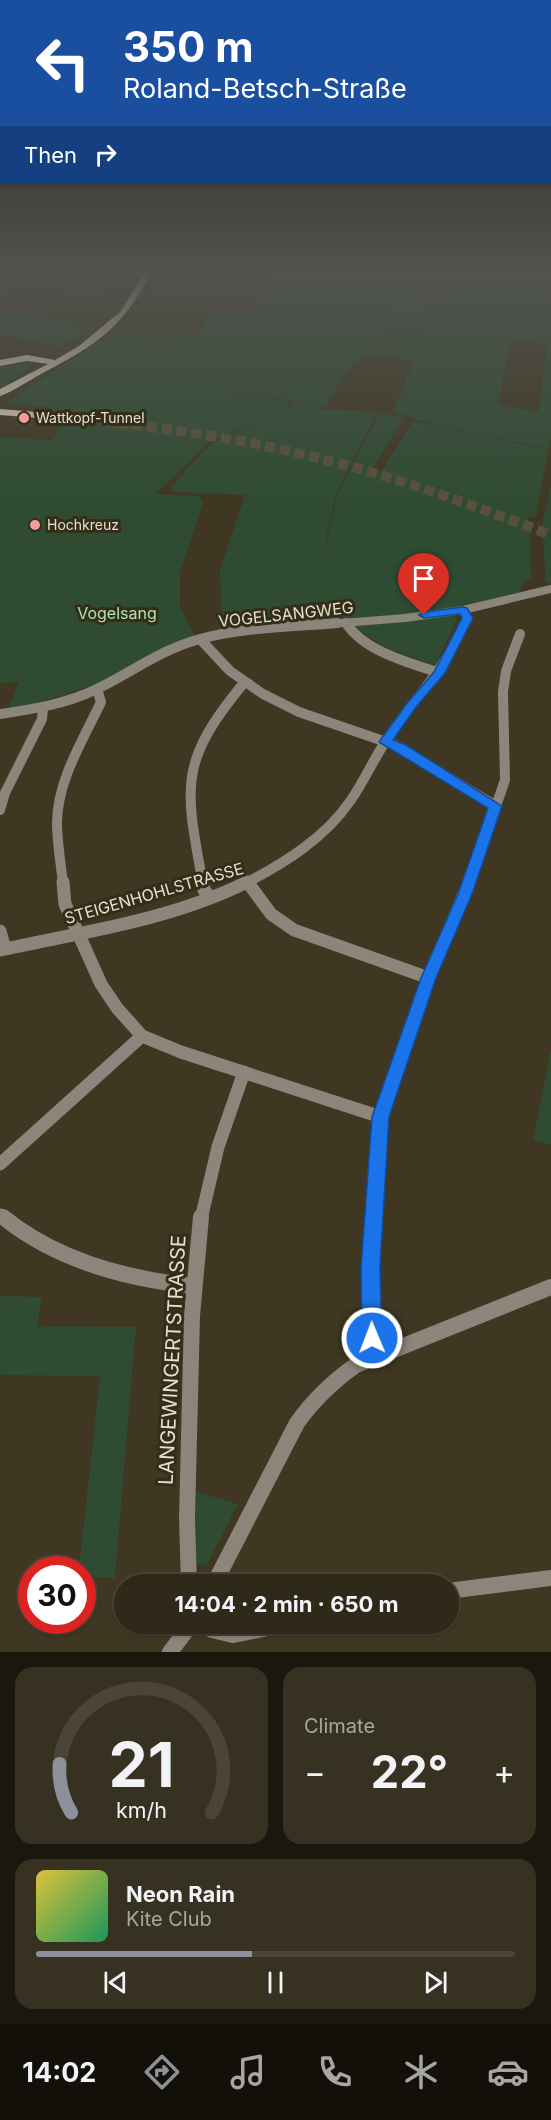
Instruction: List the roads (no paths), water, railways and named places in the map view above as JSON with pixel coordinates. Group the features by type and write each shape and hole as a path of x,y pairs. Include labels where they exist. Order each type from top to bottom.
{"main road":[{"path":"0,393 82,346"},
{"path":"0,363 40,359 79,348"},
{"path":"40,359 50,364"},
{"path":"10,361 50,364"},
{"path":"0,412 38,416"}],"street":[{"name":"VOGELSANGWEG","path":"0,714 43,708 97,689 150,658 200,639 262,628 346,623 463,610 551,589"},
{"name":"STEIGENHOHLSTRASSE","path":"2,950 80,934 210,897 249,884 296,856 345,808 385,742 412,704 439,673 467,618 463,610"},
{"path":"346,623 355,634 380,649 439,673"},
{"path":"378,1354 372,1338 371,1267 381,1117 429,978 465,894 505,780 503,692 506,671 520,634"},
{"path":"200,639 215,658 243,684 313,718 401,748 480,799 496,806"},
{"path":"210,897 204,890 190,817 189,773 199,742 217,712 243,684"},
{"path":"97,689 101,702 66,777 60,797 57,824 65,904 101,984 117,1008 142,1036 381,1117"},
{"path":"0,810 5,793 42,719 43,708"},
{"path":"249,884 271,914 294,930 429,978"},
{"path":"0,931 2,950"},
{"path":"0,1164 142,1036"},
{"name":"LANGEWINGERTSTRASSE","path":"188,1574 186,1497 194,1286 200,1225 210,1175 229,1107 244,1072"},
{"path":"0,1215 35,1240 62,1255 98,1268 194,1286"},
{"path":"219,1574 297,1423 314,1399 336,1378 378,1354 551,1287"},
{"path":"459,1590 551,1578"},
{"path":"170,1652 184,1634"}],"tunnel":[{"path":"38,415 129,425"},
{"path":"117,423 243,442 348,466 436,493 551,535"}],"place":[{"name":"Wattkopf-Tunnel","path":"24,418"},
{"name":"Hochkreuz","path":"35,525"}],"park label":[{"name":"Vogelsang","path":"117,613"}]}
